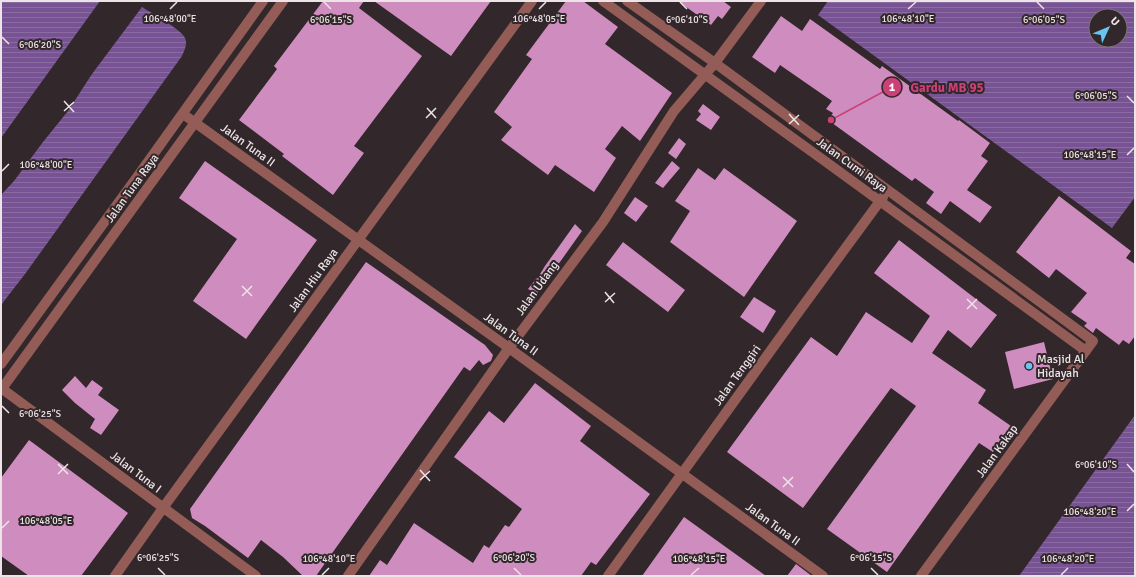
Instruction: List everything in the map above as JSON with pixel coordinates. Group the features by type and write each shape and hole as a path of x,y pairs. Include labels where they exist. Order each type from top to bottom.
{"street":[{"name":"Jalan Tuna Raya","path":"1,389 283,1"},
{"name":"Jalan Hiu Raya","path":"115,576 532,1"},
{"name":"Jalan Cumi Raya","path":"603,1 1086,351"},
{"path":"617,11 623,13 628,11 629,8 626,1"},
{"name":"Jalan Cumi Raya","path":"626,1 788,117 1093,341"},
{"name":"Jalan Udang","path":"348,576 509,348 603,222 674,111 715,64 761,1"},
{"name":"Jalan Tuna Raya","path":"1,364 262,3"},
{"path":"262,3 274,13"},
{"path":"652,36 648,31 649,26 653,23 659,24"},
{"name":"Jalan Tuna II","path":"183,114 824,576"},
{"path":"780,128 788,117"},
{"name":"Jalan Tenggiri","path":"608,576 681,473 888,190"},
{"path":"949,252 957,241"},
{"path":"75,263 87,272"},
{"name":"Jalan Kakap","path":"921,576 1093,341"},
{"name":"Jalan Tuna I","path":"1,389 256,576"}],"shaded area":[{"path":"1,1 100,1 1,138"},
{"path":"828,1 1135,1 1135,197 1112,228 818,15"},
{"path":"142,7 182,34 186,43 182,56 1,305 1,195 14,181 68,111 92,74"},
{"path":"1135,415 1135,576 1019,576"}],"building":[{"path":"323,1 364,1 359,8 422,56 354,146 364,153 333,195 282,156 284,154 239,120 277,69 274,66"},
{"path":"374,1 491,1 451,56"},
{"path":"566,1 583,1 618,27 605,44 672,93 640,141 622,126 605,149 616,158 594,192 555,165 548,175 501,140 512,127 494,112 532,59 526,55"},
{"path":"678,1 723,1 731,7 722,19 718,16 711,25"},
{"path":"781,16 802,31 810,19 880,69 882,66 990,143 981,156 988,161 967,190 992,207 980,223 950,201 941,214 926,203 934,192 915,178 912,181 828,120 833,113 826,109 832,101 780,65 775,73 752,57"},
{"path":"703,104 720,117 711,130 696,120 701,114 698,111"},
{"path":"679,138 686,144 676,159 668,153"},
{"path":"205,161 317,240 246,339 193,301 237,239 179,198"},
{"path":"672,161 680,168 663,188 655,183"},
{"path":"698,168 715,180 724,168 797,221 744,297 670,242 690,211 675,201"},
{"path":"1059,196 1131,251 1126,258 1135,264 1135,336 1129,344 1123,340 1119,345 1096,328 1093,333 1084,326 1087,323 1071,312 1087,293 1056,269 1049,278 1016,252"},
{"path":"635,197 648,206 636,222 624,213"},
{"path":"575,224 582,231 555,269 543,283 544,284 537,294 528,289 537,279"},
{"path":"899,240 997,315 971,348 948,330 932,353 986,390 978,403 1011,426 993,452 979,443 887,572 827,529 916,406 891,388 803,508 727,452 811,337 837,356 866,312 912,343 930,316 874,273"},
{"path":"623,242 685,290 668,312 606,265"},
{"path":"366,262 485,345 493,355 491,361 483,365 479,360 470,371 464,367 316,576 303,576 283,557 261,540 248,558 192,518 190,509"},
{"path":"754,297 776,311 763,333 740,317"},
{"name":"Masjid Al Hidayah","path":"1044,342 1053,379 1014,389 1005,352"},
{"path":"75,376 86,388 92,380 103,388 98,395 119,410 101,435 90,428 95,419 62,390"},
{"path":"535,383 591,426 580,441 650,494 596,565 591,562 581,576 369,576 380,560 387,565 414,523 473,563 484,545 489,548 505,525 509,527 522,509 454,457 489,411 504,423"},
{"path":"29,440 128,513 81,576 29,576 1,556 1,478"},
{"path":"684,517 766,576 642,576"},
{"path":"796,564 812,576 787,576"}],"place":[{"name":"Gardu MB 95","path":"831,120"},
{"name":"Masjid Al Hidayah","path":"1029,366"}]}
